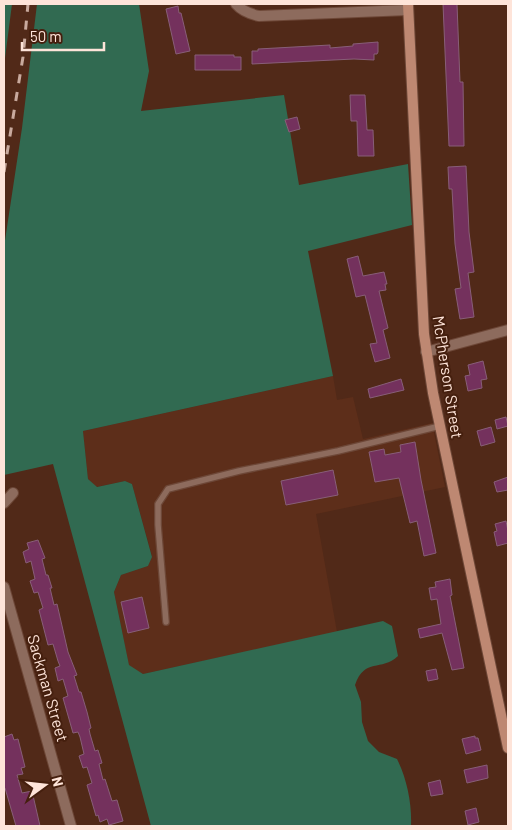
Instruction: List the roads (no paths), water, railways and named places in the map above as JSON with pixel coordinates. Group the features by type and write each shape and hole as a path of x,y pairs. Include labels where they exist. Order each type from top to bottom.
{"street":[{"path":"236,4 249,14 259,16 408,7"},
{"name":"McPherson Street","path":"408,7 422,316 426,352 508,748"},
{"path":"426,352 508,330"},
{"path":"4,503 14,493"},
{"name":"Sackman Street","path":"4,587 71,826"}],"lane":[{"path":"166,622 158,504 168,489 239,471 338,451 440,426"}],"railway":[{"path":"4,172 23,57 28,4"}]}
